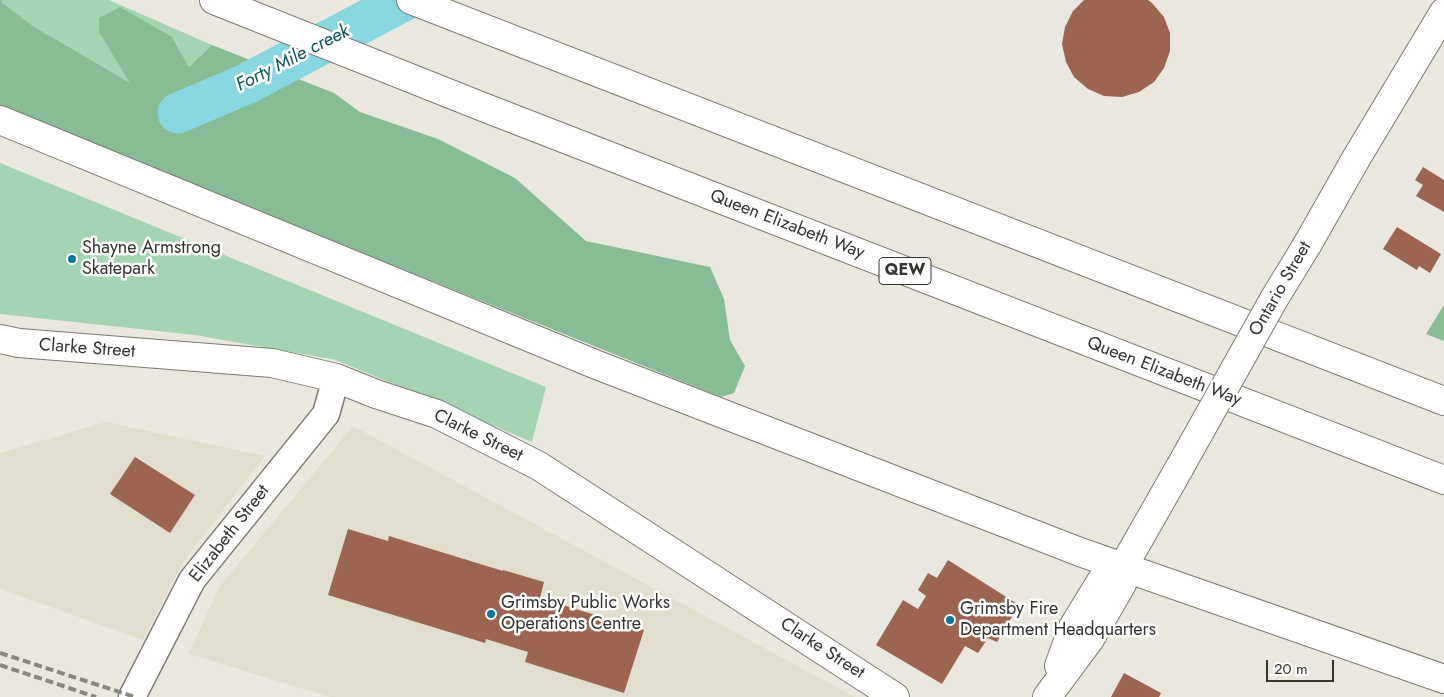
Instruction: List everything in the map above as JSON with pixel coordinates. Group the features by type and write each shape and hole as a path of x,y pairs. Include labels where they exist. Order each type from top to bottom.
{"main road":[{"name":"Queen Elizabeth Way","path":"214,0 1444,480"},
{"path":"411,0 1444,401"},
{"name":"Ontario Street","path":"1049,695 1090,639 1122,584 1123,567 1270,307 1444,12"},
{"path":"0,120 597,365 1123,567 1444,679"},
{"name":"Clarke Street","path":"0,340 272,363 336,378 376,394 438,414 539,466 895,697"}],"street":[{"name":"Elizabeth Street","path":"132,697 192,580 326,414 336,378"}],"shaded area":[{"path":"106,422 265,456 184,561 143,640 0,589 0,453"},
{"path":"353,426 855,697 330,697 189,654 219,587"}],"green space":[{"path":"0,0 33,26 130,83 99,32 99,18 120,7 172,37 189,67 212,45 334,93 360,112 438,139 515,178 586,241 710,267 724,299 730,340 745,366 734,393 721,397 126,158 0,105"},
{"path":"2,0 109,0 212,45 189,67 172,37 131,84 33,26 0,2"},
{"path":"0,163 546,387 532,442 336,360 195,335 0,314"},
{"path":"1444,305 1444,341 1426,334"}],"building":[{"path":"1084,0 1148,0 1164,17 1170,33 1170,51 1164,68 1154,82 1139,92 1122,97 1104,96 1088,89 1074,77 1066,62 1062,44 1065,27 1073,11"},
{"path":"1423,167 1444,180 1444,212 1416,196 1423,185 1415,180"},
{"path":"1397,227 1441,254 1430,273 1419,266 1417,270 1383,249"},
{"path":"135,457 195,495 170,533 110,494"},
{"name":"Grimsby Public Works Operations Centre","path":"348,529 388,541 389,536 544,582 540,598 644,630 624,693 525,662 528,652 486,639 485,643 328,595"},
{"name":"Grimsby Fire Department Headquarters","path":"948,560 1019,605 997,642 988,638 978,653 965,646 942,684 876,645 903,600 918,609 926,596 918,590 928,573 937,578"},
{"path":"1124,673 1161,693 1159,697 1111,697"}],"waterway":[{"name":"Forty Mile creek","path":"178,113 246,84 405,0"}],"railway":[{"path":"0,653 135,697"},
{"path":"0,665 96,697"}],"place":[{"name":"Shayne Armstrong Skatepark","path":"72,259"},
{"name":"Grimsby Public Works Operations Centre","path":"491,614"},
{"name":"Grimsby Fire Department Headquarters","path":"950,620"}]}
